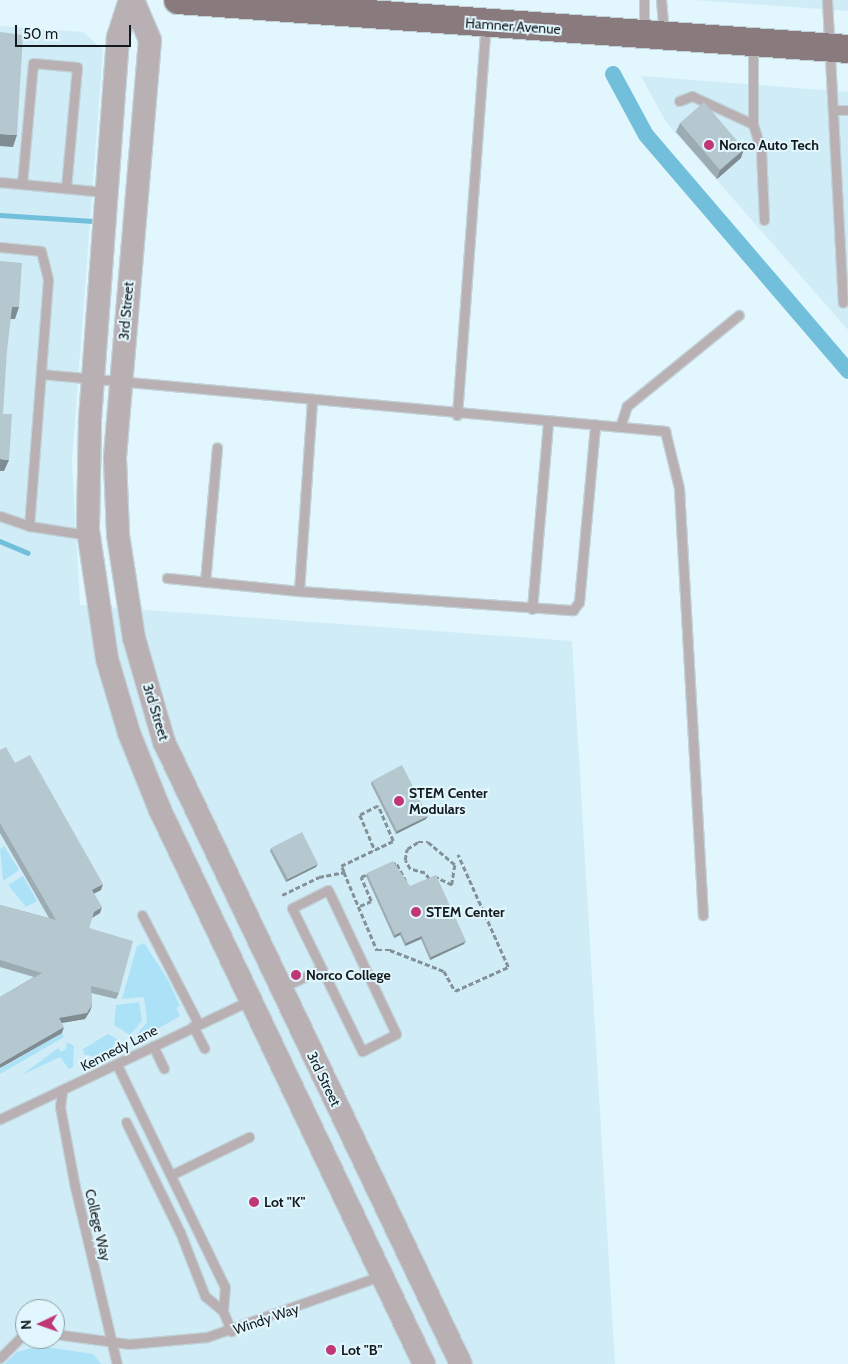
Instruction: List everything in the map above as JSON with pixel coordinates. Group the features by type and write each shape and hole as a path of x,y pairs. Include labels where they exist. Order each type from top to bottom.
{"main road":[{"name":"Hamner Avenue","path":"178,0 372,8 486,24 840,48"}],"street":[{"name":"3rd Street","path":"132,0 118,38 92,377 88,535 101,633 129,733 160,810 424,1364"},
{"name":"3rd Street","path":"132,0 150,40 115,459 118,534 134,638 164,742 461,1364"},
{"name":"Windy Way","path":"381,1276 413,1264"}],"lane":[{"path":"644,0 645,36"},
{"path":"645,36 661,0"},
{"path":"827,0 840,48 836,110 843,303"},
{"path":"457,415 486,24"},
{"path":"753,43 753,124 761,150 764,220"},
{"path":"22,184 33,63 77,67 66,188"},
{"path":"679,101 692,96 753,124"},
{"path":"836,110 848,110"},
{"path":"0,182 106,192"},
{"path":"0,247 41,251 48,280 29,526"},
{"path":"620,427 627,406 739,315"},
{"path":"41,374 92,377 120,385 457,415 665,431 680,488 703,915"},
{"path":"299,591 312,402"},
{"path":"532,610 548,422"},
{"path":"167,578 532,610 573,610 579,602 594,426"},
{"path":"205,582 217,448"},
{"path":"0,516 29,526 88,535"},
{"path":"328,890 396,1034 362,1052 322,969 292,908 328,890"},
{"path":"142,915 195,1024 204,1048"},
{"path":"280,988 322,969"},
{"name":"Kennedy Lane","path":"0,1118 62,1092 195,1024 251,1000"},
{"path":"153,1046 164,1068"},
{"path":"116,1065 225,1287 223,1310 231,1331"},
{"name":"College Way","path":"62,1092 60,1107 75,1187 117,1364"},
{"path":"126,1122 180,1232 205,1296 223,1310"},
{"path":"171,1175 249,1137"},
{"name":"Windy Way","path":"65,1336 112,1343 164,1343 231,1331 381,1276"},
{"path":"0,1358 15,1343"}],"path":[{"path":"375,850 360,815 378,806 393,841 375,850 341,866 360,906 360,914 377,950 390,950 444,971 455,991 508,967 458,855"},
{"path":"422,882 429,879 436,876 452,885 457,872 452,859 424,841 407,849 405,860 410,869 426,874 429,879"},
{"path":"384,866 397,864 409,887"},
{"path":"360,906 370,901 360,877 376,870"},
{"path":"282,895 319,877 344,872"}],"shaded area":[{"path":"695,0 848,0 848,11 820,9"},
{"name":"Norco College","path":"0,26 83,32 103,50 72,461 80,605 572,641 615,1364 0,1364"},
{"path":"641,76 848,92 848,330 666,122"},
{"path":"4,846 19,870 3,881 0,849"},
{"path":"23,876 37,901 26,907 8,885"},
{"path":"144,943 168,980 180,1006 176,1008 180,1016 138,1040 134,1038 147,1022 144,997 122,999 137,946"},
{"path":"139,1002 142,1021 130,1035 114,1025 116,1005"},
{"path":"62,1033 64,1037 0,1074 0,1069"},
{"path":"108,1034 117,1039 112,1049 94,1057 84,1054 83,1049"},
{"path":"67,1042 74,1046 73,1067 69,1069 60,1057 22,1075 58,1048 61,1052 66,1049"},
{"path":"28,1349 59,1349 93,1354 101,1364 4,1364 17,1352"}],"building":[{"path":"0,32 23,35 17,135 0,134"},
{"name":"Norco Auto Tech","path":"704,102 744,149 720,170 680,123"},
{"path":"0,261 22,263 19,307 12,307 7,351 3,414 12,414 9,460 0,459"},
{"path":"6,747 15,763 30,755 103,884 92,890 102,907 94,912 89,928 133,941 119,993 91,986 92,1005 87,1013 59,1018 64,1027 0,1064 0,997 42,973 0,960 0,905 56,920 0,823 0,750"},
{"name":"STEM Center Modulars","path":"402,765 428,816 397,831 372,781"},
{"path":"302,832 318,864 288,879 271,848"},
{"name":"STEM Center","path":"393,861 410,886 436,875 466,941 431,957 422,936 406,943 401,932 395,935 367,873"}],"waterway":[{"path":"613,74 646,135 848,371"},
{"path":"0,215 93,221"},
{"path":"0,541 28,553"}],"place":[{"name":"Norco Auto Tech","path":"709,145"},
{"name":"STEM Center Modulars","path":"399,801"},
{"name":"STEM Center","path":"416,912"},
{"name":"Norco College","path":"296,975"},
{"name":"Lot \"K\"","path":"254,1202"},
{"name":"Lot \"B\"","path":"331,1350"}]}
